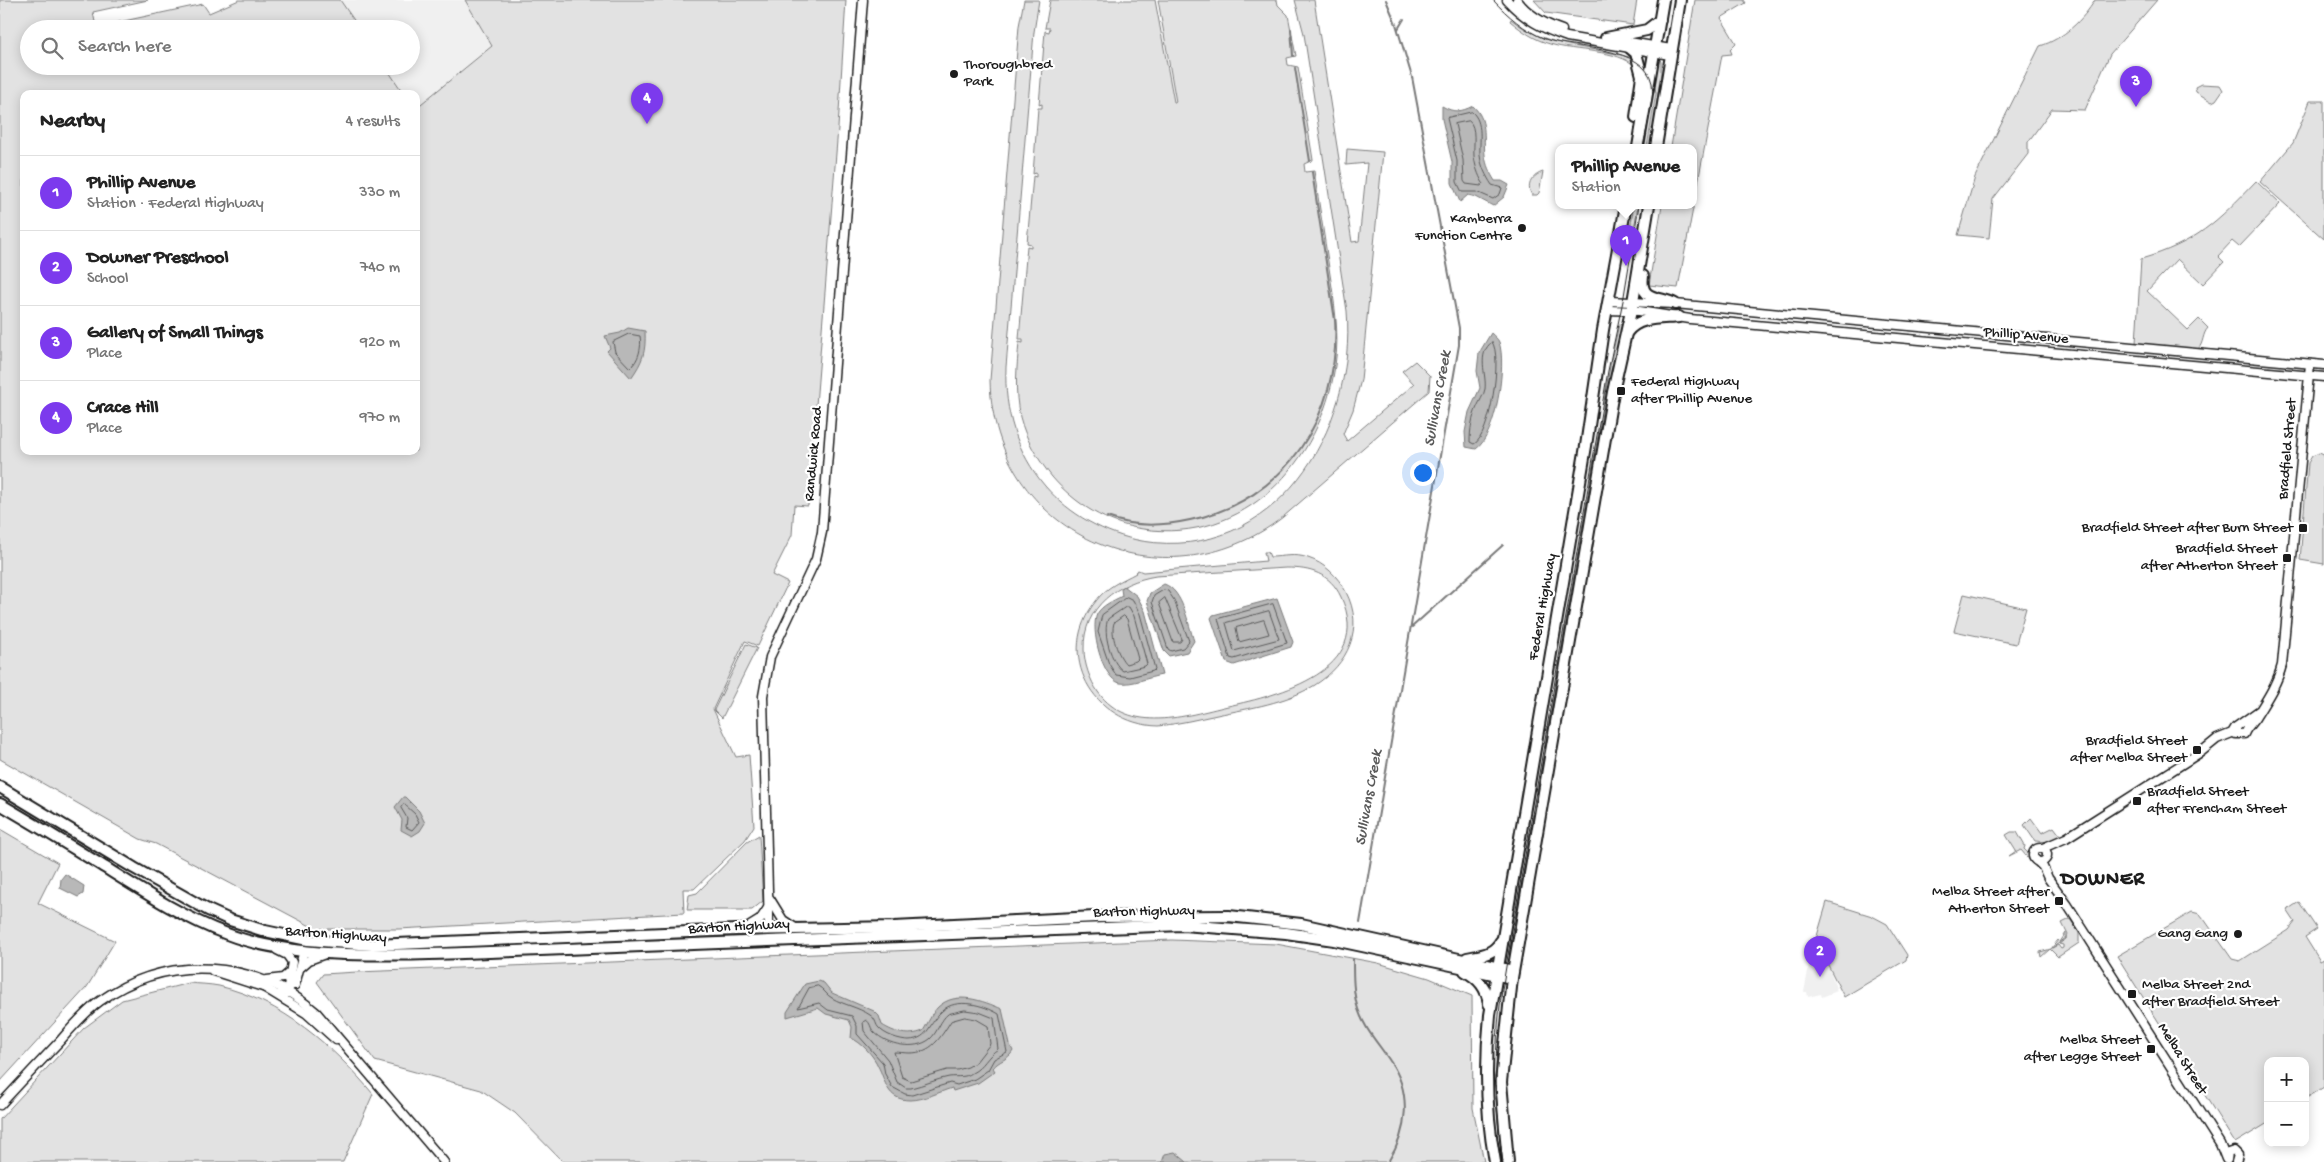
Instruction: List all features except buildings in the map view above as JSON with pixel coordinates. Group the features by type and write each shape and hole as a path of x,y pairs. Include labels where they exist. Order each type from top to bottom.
{"highway":[{"path":"1638,144 1663,0"},
{"path":"1656,144 1680,0"},
{"path":"1606,38 1647,30 1660,20"},
{"path":"1630,48 1636,53 1642,76 1634,129 1637,144"},
{"name":"Federal Highway","path":"1490,1015 1625,209"},
{"path":"1508,1162 1501,1082 1512,974 1613,392 1632,307 1648,209"},
{"path":"1646,226 1650,239 1642,280 1643,289 1649,296 1674,304"},
{"path":"1626,333 1633,325 1641,321 1679,317"},
{"name":"Barton Highway","path":"0,787 182,896 230,920 289,936 336,943 373,944 737,930 772,935 799,930 1096,917 1229,916 1302,924 1512,974"},
{"name":"Barton Highway","path":"0,804 127,881 186,914 227,934 263,944 330,953 463,953 772,935 1183,925 1286,933 1460,963"},
{"path":"289,936 298,942 304,950"},
{"path":"1460,963 1489,954 1498,947 1502,938"},
{"path":"1460,963 1475,976 1485,989 1490,1015 1487,1061 1488,1092 1495,1162"}],"street":[{"name":"Randwick Road","path":"772,935 763,696 770,657 816,559 822,532 864,0"},
{"path":"1507,0 1526,19 1551,32 1630,48 1654,49"},
{"path":"1517,0 1529,12 1552,27 1570,33 1606,38 1670,52"},
{"name":"Phillip Avenue","path":"1632,307 1674,304 2324,365"},
{"name":"Phillip Avenue","path":"1608,305 1632,307 1679,317 2324,377"},
{"name":"Bradfield Street","path":"2043,848 2066,838 2201,752 2240,730 2260,710 2277,682 2283,658 2310,364"},
{"name":"Bradfield Street","path":"2047,857 2066,838"},
{"path":"2043,848 2046,851 2047,857 2042,861 2036,860 2034,851 2043,848"},
{"name":"Melba Street","path":"2047,857 2056,888"},
{"name":"Melba Street","path":"2036,860 2043,867 2048,878 2220,1144 2227,1160"},
{"path":"770,899 783,920 799,930"},
{"path":"737,930 750,927 760,920 768,910 770,899"},
{"path":"263,944 289,956 292,964 286,991"},
{"path":"298,1002 295,992 296,980 304,950"},
{"path":"299,969 309,960 330,953"},
{"path":"0,1105 99,1002 129,983 164,972 229,970 286,991 354,1056 444,1162"},
{"path":"262,982 285,978 290,972"},
{"path":"286,991 296,980"},
{"path":"262,982 298,1002"},
{"name":"Melba Street","path":"2220,1144 2232,1151"},
{"path":"2227,1160 2228,1153 2232,1151 2237,1153 2237,1161"}],"shaded area":[{"path":"0,0 148,0 93,12 95,20 20,20 20,75 391,75 401,90 20,90 20,455 420,455 420,105 492,46 465,0 846,0 838,128 808,506 794,505 792,535 772,575 788,583 758,646 745,641 713,709 736,757 749,755 754,826 745,840 694,889 683,889 684,913 399,929 316,929 156,844 140,839 0,759"},
{"path":"239,0 340,0 354,20 129,20 203,4 209,13"},
{"path":"340,0 465,0 492,46 420,105 420,90 401,90 391,75 420,75 420,20 353,20"},
{"path":"1024,0 1039,0 1034,32 1006,367 1007,400 1014,431 1020,445 1027,460 1045,486 1077,514 1115,534 1142,541 1189,542 1232,531 1268,509 1298,479 1322,442 1338,400 1347,356 1347,311 1304,34 1295,0 1314,0 1352,242 1359,241 1367,163 1346,165 1347,149 1383,152 1361,380 1353,410 1343,434 1347,441 1414,384 1402,371 1415,361 1430,376 1429,391 1283,517 1236,544 1187,556 1138,555 1093,541 1052,516 1020,479 999,434 990,380 1019,26"},
{"path":"1050,0 1155,0 1174,102 1176,102 1158,0 1277,0 1278,5 1288,15 1296,56 1287,58 1288,65 1298,67 1313,160 1304,164 1305,172 1314,171 1334,304 1337,329 1335,366 1327,401 1313,434 1295,464 1272,489 1244,510 1214,524 1180,530 1143,529 1117,523 1104,517 1081,504 1052,477 1033,448 1022,425 1017,398 1019,342 1023,343 1023,339 1019,339 1027,246 1031,247 1031,244 1027,243 1033,176 1036,177 1036,173 1033,174 1038,108 1042,108 1042,104 1039,105 1045,31 1049,32 1050,28 1045,28"},
{"path":"1534,0 1637,0 1633,25 1546,13"},
{"path":"1695,0 1744,0 1746,3 1721,18 1736,43 1730,49 1732,54 1722,55 1697,187 1697,144 1671,144"},
{"path":"2095,0 2157,0 2110,54 2085,110 2052,109 2028,142 2028,154 1993,199 1989,238 1958,235 1975,177 2040,46 2057,39 2072,28 2085,15"},
{"path":"1511,19 1525,29 1553,41 1629,57 1635,60 1636,67 1628,61 1607,54 1560,47 1544,42 1524,32 1510,21"},
{"path":"1659,56 1661,72 1651,144 1648,144 1656,93 1653,74"},
{"path":"2201,84 2220,85 2223,90 2216,100 2212,102 2196,92 2195,87"},
{"path":"2310,101 2324,101 2324,239 2260,182 2293,143"},
{"path":"1543,172 1539,193 1532,195 1529,188 1531,181 1536,175"},
{"path":"2256,181 2280,204 2239,247 2232,241 2218,256 2224,262 2205,282 2203,284 2177,259 2147,291 2188,330 2199,319 2208,328 2200,347 2198,349 2136,343 2141,259 2177,246 2191,238 2217,219"},
{"path":"1633,209 1637,209 1631,248 1627,247"},
{"path":"1661,209 1693,209 1678,288 1649,285"},
{"path":"1619,324 1622,325 1623,331 1509,955 1611,360"},
{"path":"2319,453 2324,455 2324,564 2300,560 2308,463 2312,456"},
{"path":"1264,552 1268,552 1270,557 1298,556 1314,560 1330,571 1346,592 1354,619 1353,632 1344,656 1327,676 1304,691 1280,701 1195,720 1158,726 1135,722 1115,713 1098,700 1086,683 1080,663 1078,643 1084,622 1096,601 1104,592 1138,570 1143,572 1266,561","holes":["1286,568 1303,569 1325,577 1331,582 1341,597 1348,622 1345,644 1334,661 1316,675 1272,695 1194,714 1159,719 1142,718 1126,714 1111,705 1098,692 1088,672 1085,660 1085,634 1089,621 1096,609 1116,591 1142,579 1156,576"]},
{"path":"1964,594 2026,608 2016,644 1954,631"},
{"path":"746,644 757,648 722,718 714,710"},
{"path":"2031,818 2042,833 2054,827 2060,835 2049,842 2035,841 2024,825"},
{"path":"0,829 58,863 38,903 115,941 87,987 0,1082"},
{"path":"2011,832 2017,832 2032,863 2021,850 2009,856 2016,851 2006,835"},
{"path":"759,835 763,901 752,910 687,910 689,895 697,893 747,842"},
{"path":"1827,902 1872,916 1887,924 1907,955 1906,960 1844,997 1827,963 1812,953"},
{"path":"2299,902 2317,929 2305,937 2320,961 2324,959 2324,1087 2309,1096 2309,1057 2264,1057 2264,1125 2235,1143 2117,956 2192,912 2200,914 2232,959 2240,961 2289,930 2295,922 2287,910"},
{"path":"2070,919 2079,933 2079,943 2058,957 2050,949 2058,940 2060,942 2066,933 2066,938 2052,948 2058,945 2061,949 2063,948 2063,945 2059,944 2066,939 2068,935 2062,923"},
{"path":"1172,940 1276,944 1378,963 1429,978 1472,996 1473,1108 1484,1162 563,1162 515,1113 481,1090 375,1061 317,982 323,974 357,972"},
{"path":"2050,949 2041,957 2040,952"},
{"path":"1810,961 1827,962 1837,991 1822,997 1821,994 1808,997 1807,992 1804,992"},
{"path":"189,983 219,986 242,993 264,1002 285,1014 305,1028 341,1059 373,1094 343,1162 0,1162 0,1119 84,1028 122,1000"}],"water":[{"path":"1442,106 1458,111 1473,106 1478,111 1483,123 1488,169 1495,181 1502,181 1509,185 1504,197 1493,206 1468,195 1460,202 1452,183 1452,162 1442,119"},
{"path":"628,328 645,331 643,356 631,378 607,351 610,348 605,336 620,333"},
{"path":"1491,333 1498,341 1501,352 1501,382 1489,430 1483,442 1476,449 1466,447 1465,432 1469,412 1480,388 1477,371 1479,353"},
{"path":"1164,584 1176,593 1180,600 1194,641 1187,652 1169,656 1164,651 1147,601 1150,593"},
{"path":"1124,586 1137,596 1145,611 1162,675 1135,682 1120,683 1114,680 1108,673 1103,663 1096,641 1095,621 1099,611 1122,596 1121,589"},
{"path":"1277,598 1293,642 1291,647 1234,665 1226,662 1211,618 1213,615"},
{"path":"403,797 419,811 425,823 420,831 412,836 401,830 402,820 395,807"},
{"path":"65,874 84,886 83,894 78,897 60,888 61,879"},
{"path":"819,981 824,983 832,993 874,1011 879,1016 882,1025 902,1033 912,1034 923,1031 938,1007 953,999 970,999 987,1003 1002,1009 1013,1051 995,1065 993,1068 995,1071 978,1083 953,1091 952,1088 921,1099 910,1100 896,1097 888,1089 876,1062 870,1054 863,1046 851,1038 852,1027 849,1020 826,1014 818,1008 787,1017 787,1012 805,984"},
{"path":"1175,1152 1187,1162 1162,1162 1165,1154"}],"waterway":[{"name":"Sullivans Creek","path":"1360,923 1459,345 1459,328 1412,77 1396,24 1386,0"},
{"path":"1398,29 1404,19"},
{"path":"1291,29 1293,56"},
{"path":"1295,68 1310,161"},
{"path":"1107,517 1127,523 1159,524 1190,520 1224,510 1254,494 1279,473 1300,448 1317,420 1328,389 1334,355 1335,320 1312,172"},
{"path":"1412,627 1503,545"},
{"name":"Sullivans Creek","path":"1353,959 1354,991 1361,1017 1390,1061 1402,1086 1405,1112 1403,1125 1400,1138 1388,1162"}],"tram line":[{"path":"1493,0 1517,22 1545,39 1623,55 1636,62 1646,71 1652,83 1653,91 1644,144"},
{"path":"1503,1162 1496,1076 1499,1011 1608,371 1624,296 1638,209"}],"place":[{"name":"Thoroughbred Park","path":"954,74"},
{"name":"Gallery of Small Things","path":"2136,107"},
{"name":"Crace Hill","path":"647,124"},
{"name":"Kamberra Function Centre","path":"1522,228"},
{"name":"Phillip Avenue","path":"1626,266"},
{"name":"Federal Highway after Phillip Avenue","path":"1621,391"},
{"name":"Bradfield Street after Burn Street","path":"2303,528"},
{"name":"Bradfield Street after Atherton Street","path":"2287,558"},
{"name":"Bradfield Street after Melba Street","path":"2197,750"},
{"name":"Bradfield Street after Frencham Street","path":"2137,801"},
{"name":"Melba Street after Atherton Street","path":"2059,901"},
{"name":"Gang Gang","path":"2238,934"},
{"name":"Downer Preschool","path":"1820,977"},
{"name":"Melba Street 2nd after Bradfield Street","path":"2132,994"},
{"name":"Melba Street after Legge Street","path":"2151,1049"}],"district":[{"name":"DOWNER","path":"2103,880"}]}
